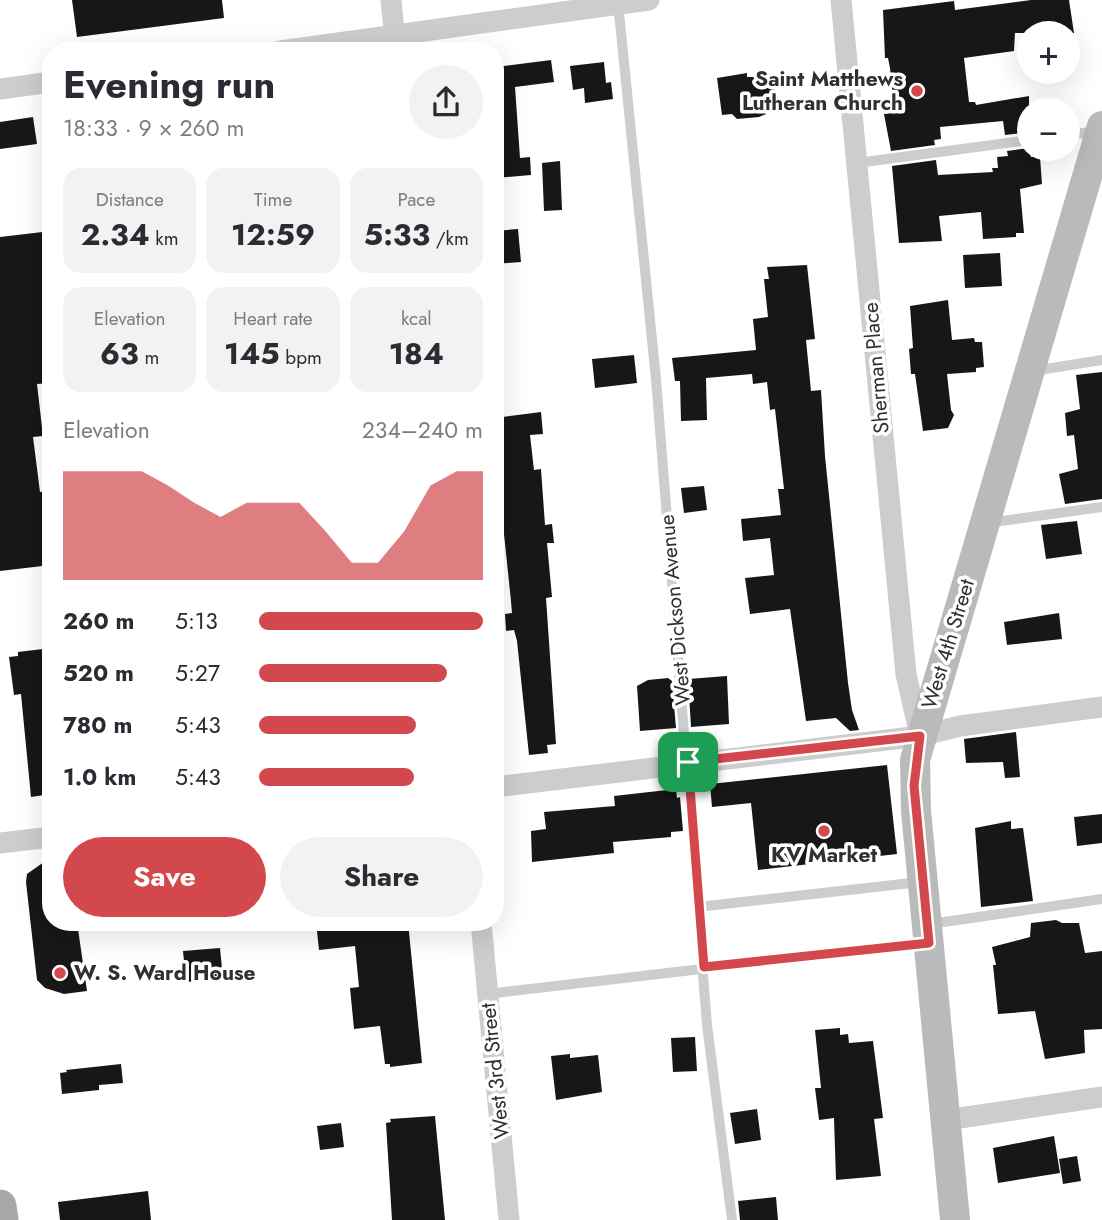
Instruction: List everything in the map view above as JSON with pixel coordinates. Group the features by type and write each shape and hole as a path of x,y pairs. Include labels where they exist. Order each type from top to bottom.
{"main road":[{"name":"West 4th Street","path":"955,1220 914,786 920,736 1030,371 1096,166 1101,128"},
{"path":"0,1206 2,1220"}],"street":[{"path":"391,0 396,42"},
{"path":"401,42 618,2 649,0"},
{"name":"Sherman Place","path":"841,0 906,674 920,736"},
{"path":"0,89 42,83"},
{"path":"504,786 920,736 960,726 1102,707"},
{"path":"0,843 42,838"},
{"name":"West 3rd Street","path":"482,931 509,1220"},
{"path":"946,1120 1102,1097"}],"lane":[{"name":"West Dickson Avenue","path":"618,2 656,379 713,1090 732,1220"},
{"path":"1080,132 1101,128"},
{"path":"857,163 1017,142"},
{"path":"1030,371 1102,360"},
{"path":"984,523 1102,507"},
{"path":"698,907 923,882"},
{"path":"487,994 704,967 929,934 1102,899"}],"building":[{"path":"72,0 222,0 224,18 77,37"},
{"path":"1031,0 1069,0 1072,21 1017,21 1014,51 964,58 969,102 975,102 976,105 1017,98 1017,134 1005,135 1003,121 940,127 941,139 934,140 935,145 891,151 884,114 892,113 891,108 894,108 890,68 888,58 885,58 883,10 954,1 955,10"},
{"path":"551,60 554,82 515,87 520,158 530,157 531,175 504,177 504,66"},
{"path":"604,62 606,83 611,82 613,99 585,103 584,88 573,90 570,66"},
{"path":"747,73 747,77 773,77 776,110 766,111 766,114 759,117 737,119 732,114 722,115 717,78"},
{"path":"33,117 37,144 0,149 0,122"},
{"path":"1017,150 1017,161 1040,161 1042,184 1020,189 1024,233 1016,233 1016,237 983,239 981,212 939,216 942,241 899,243 892,166 936,160 938,175 993,172 992,168 998,168 997,157 1008,156 1007,151"},
{"path":"560,161 562,210 544,211 542,163"},
{"path":"518,229 521,262 504,263 504,230"},
{"path":"42,232 42,384 37,384 42,436 33,437 42,492 42,566 0,571 0,237"},
{"path":"1000,253 1002,286 965,288 963,255"},
{"path":"807,265 815,339 806,340 811,391 821,390 848,683 852,710 859,730 850,731 836,718 806,721 790,609 750,614 745,578 774,575 770,538 743,541 741,519 781,515 778,489 784,489 775,409 770,410 767,382 753,384 752,374 706,378 707,420 681,421 680,381 675,381 672,358 756,350 753,319 768,317 764,279 769,279 767,267"},
{"path":"948,300 952,340 974,338 975,342 982,342 984,367 976,368 976,372 947,374 951,410 954,415 948,428 923,431 915,374 911,374 909,349 913,348 910,306"},
{"path":"634,355 637,383 595,388 592,359"},
{"path":"1102,372 1102,499 1065,504 1059,474 1078,469 1074,435 1067,436 1065,413 1080,409 1076,375"},
{"path":"541,412 543,434 530,435 534,470 541,469 545,525 552,524 554,543 547,543 552,597 546,598 556,744 547,745 548,753 529,755 517,641 514,630 506,631 505,614 512,613 504,535 504,417"},
{"path":"704,486 707,510 684,513 681,488"},
{"path":"1077,521 1082,554 1046,559 1041,525"},
{"path":"1059,613 1062,639 1007,645 1004,622"},
{"path":"42,649 42,795 31,797 21,694 14,695 9,657 18,656 18,652"},
{"path":"727,676 729,724 691,727 688,679"},
{"path":"668,678 672,681 676,728 640,731 637,686 648,680"},
{"path":"1016,732 1020,777 1005,778 1003,762 966,763 964,739"},
{"name":"KV Market","path":"887,765 897,854 758,870 751,803 712,807 710,784"},
{"path":"676,789 677,798 680,797 683,831 671,832 671,837 613,842 614,853 532,862 531,831 546,829 544,812 615,806 614,796"},
{"path":"1102,814 1102,843 1077,846 1074,817"},
{"path":"1011,821 1011,829 1023,828 1033,901 981,907 975,828"},
{"path":"42,863 42,931 78,931 87,991 64,994 45,988 37,980 27,874"},
{"path":"1056,920 1062,923 1079,923 1085,953 1102,951 1102,1029 1084,1030 1085,1053 1045,1059 1035,1011 998,1014 993,965 996,965 992,947 1030,937 1031,923"},
{"path":"317,931 409,931 422,1063 390,1067 390,1064 385,1064 380,1026 354,1029 350,988 359,987 355,946 319,950"},
{"path":"220,948 223,979 186,982 183,951"},
{"path":"840,1028 840,1035 848,1034 849,1043 873,1041 883,1118 874,1119 881,1176 836,1180 834,1118 819,1120 815,1088 821,1088 815,1030"},
{"path":"695,1037 697,1071 673,1072 671,1038"},
{"path":"570,1054 570,1058 598,1055 602,1092 556,1100 551,1056"},
{"path":"121,1064 123,1083 99,1085 99,1090 62,1094 60,1073"},
{"path":"757,1109 761,1140 735,1144 730,1113"},
{"path":"435,1116 445,1220 392,1220 386,1123 391,1122 390,1119"},
{"path":"341,1123 344,1147 320,1150 317,1126"},
{"path":"1054,1136 1060,1173 998,1183 993,1148"},
{"path":"1077,1156 1081,1181 1063,1184 1059,1159"},
{"path":"148,1191 151,1220 60,1220 58,1202"},
{"path":"776,1197 778,1220 740,1220 738,1201"}],"place":[{"name":"Saint Matthews Lutheran Church","path":"917,91"},
{"name":"KV Market","path":"824,831"},
{"name":"W. S. Ward House","path":"60,973"}],"route":[{"path":"920,736 914,786 929,943 704,967 688,762 920,736"}]}
